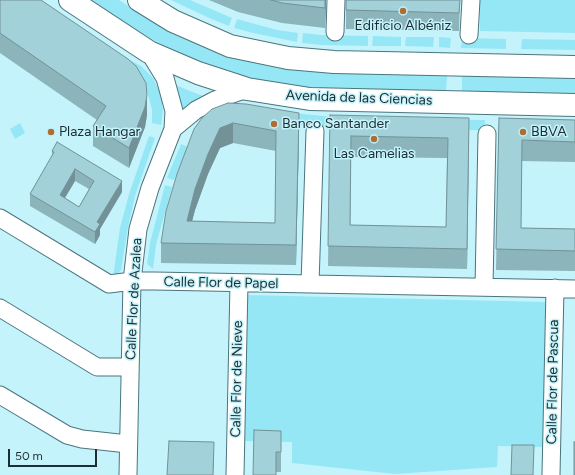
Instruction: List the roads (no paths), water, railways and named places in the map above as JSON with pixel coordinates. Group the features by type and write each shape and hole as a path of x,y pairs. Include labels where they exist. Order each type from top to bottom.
{"main road":[{"name":"Avenida de las Ciencias","path":"70,0 149,52 198,73 247,89 310,99 575,105"},
{"path":"139,0 173,21 230,46 288,58 334,62 575,67"}],"street":[{"path":"335,32 336,0"},
{"path":"469,35 471,0"},
{"path":"149,52 165,78 174,110 173,129"},
{"path":"173,129 196,110 215,100 247,89"},
{"name":"Calle Flor de Azalea","path":"128,475 132,281 138,229 150,188 173,129"},
{"path":"310,284 315,131"},
{"path":"484,287 487,134"},
{"name":"Calle Flor de Papel","path":"0,218 109,284 132,281 575,289"},
{"name":"Calle Flor de Nieve","path":"235,475 239,283"},
{"name":"Calle Flor de Pascua","path":"551,475 555,288"},
{"path":"0,308 97,366 130,367"},
{"path":"0,395 67,435 82,439 128,444"}],"place":[{"name":"Edificio Albéniz","path":"403,11"},
{"name":"Banco Santander","path":"274,124"},
{"name":"Plaza Hangar","path":"51,132"},
{"name":"BBVA","path":"523,132"},
{"name":"Las Camelias","path":"374,139"}]}
